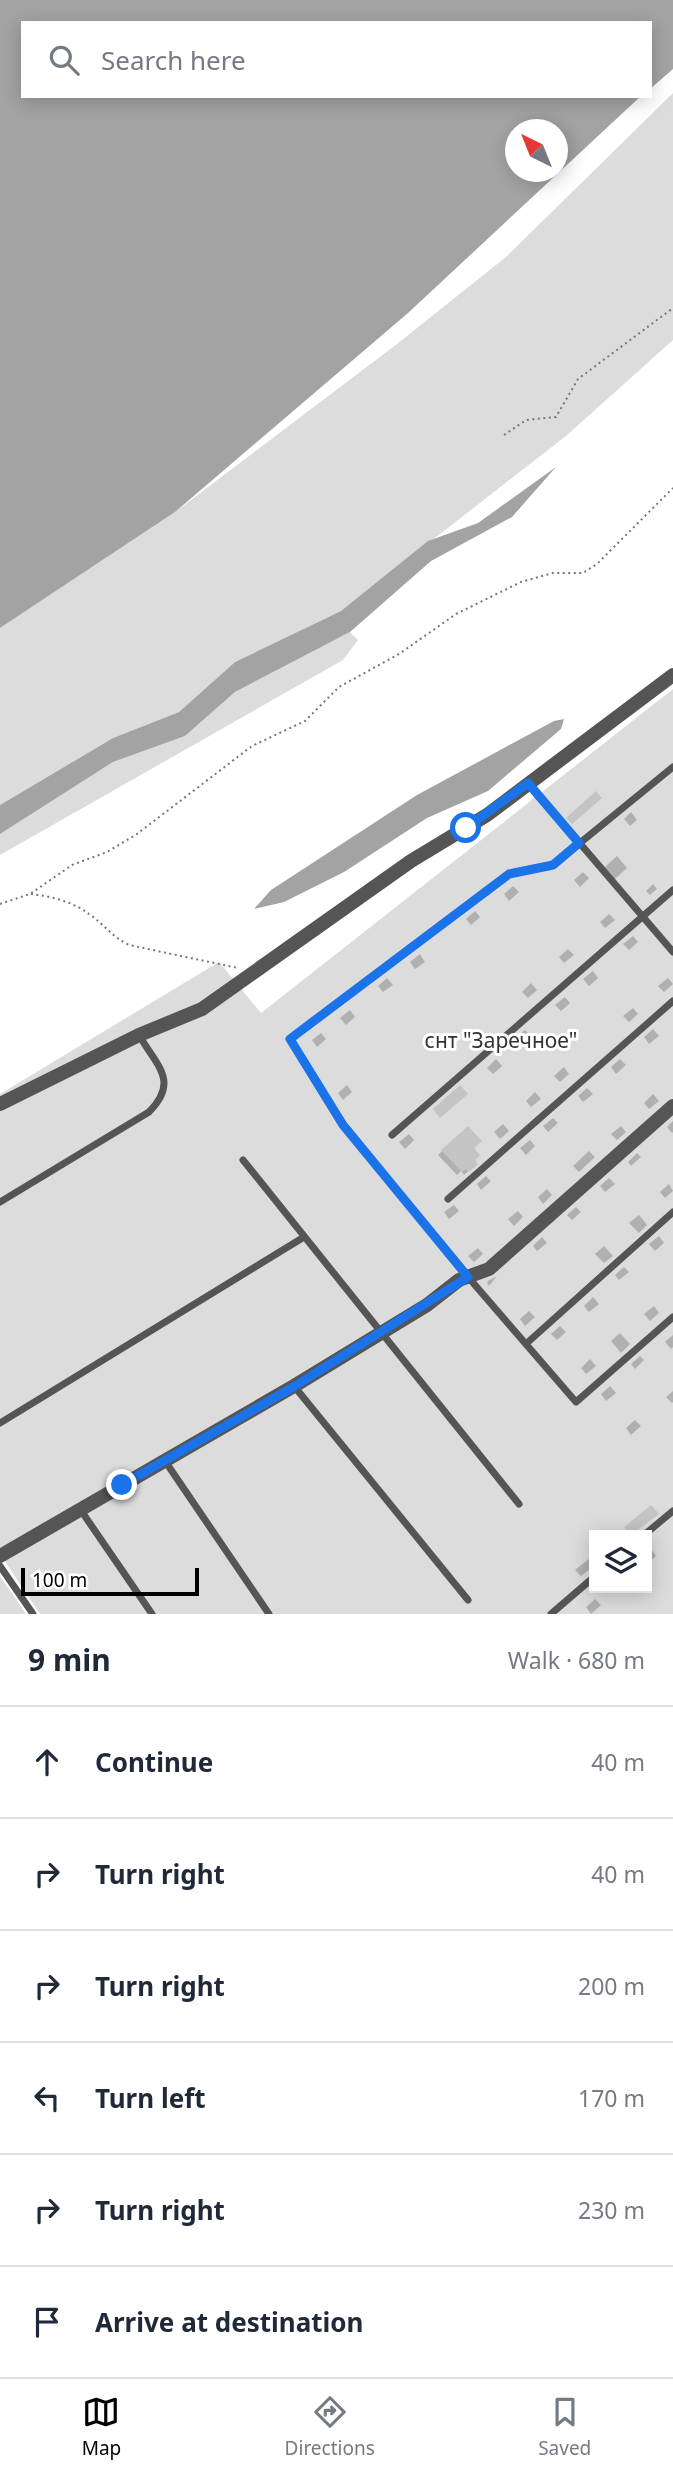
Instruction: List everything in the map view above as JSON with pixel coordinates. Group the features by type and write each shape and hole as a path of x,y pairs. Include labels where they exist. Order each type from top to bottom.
{"street":[{"path":"0,1104 139,1035 202,1009 411,861 487,815 673,675"},
{"path":"0,1556 295,1386 468,1277 489,1269 673,1106"}],"lane":[{"path":"673,767 553,865 509,874 290,1039 343,1125 468,1277 576,1402 673,1317"},
{"path":"528,783 673,952"},
{"path":"392,1135 673,890"},
{"path":"449,1199 673,1001"},
{"path":"0,1202 149,1112 161,1101 166,1088 163,1074 139,1035"},
{"path":"243,1160 519,1504"},
{"path":"527,1343 673,1213"},
{"path":"0,1423 304,1237"},
{"path":"295,1386 468,1600"},
{"path":"164,1460 269,1614"},
{"path":"80,1510 152,1614"},
{"path":"650,1530 673,1511"},
{"path":"0,1566 33,1614"},
{"path":"551,1614 589,1581"}],"path":[{"path":"504,435 526,420 556,417 578,379 673,308"},
{"path":"0,904 30,894 72,865 107,852 137,834 252,746 306,721 339,688 399,654 456,614 521,582 553,573 583,573 597,564 673,488"},
{"path":"30,894 72,905 89,913 115,939 129,945 239,968"}],"green space":[{"path":"673,93 673,340 566,436 341,611 235,662 179,712 113,738 0,805 0,628 175,512 397,344 506,257"},
{"path":"350,632 358,640 343,660 0,855 0,834 113,762 185,736 235,692"},
{"name":"снт \"Заречное\"","path":"673,689 673,1614 40,1614 0,1554 0,1094 219,962 261,1013"},
{"path":"0,1576 26,1614 0,1614"}],"shaded area":[{"path":"0,0 673,0 673,69 652,87 652,21 21,21 21,98 639,98 568,164 568,119 505,119 505,182 549,182 408,313 175,512 0,628"},
{"path":"556,467 512,517 431,561 350,632 235,692 185,736 113,762 0,834 0,805 113,738 179,712 235,662 341,611 428,541 478,523"},
{"path":"564,719 561,729 488,791 427,818 344,872 284,902 254,909 271,890 417,795 554,721"}],"building":[{"path":"596,791 602,798 572,824 566,818"},
{"path":"460,1085 468,1094 440,1118 433,1109"},
{"path":"468,1126 482,1141 474,1148 480,1155 475,1160 478,1164 469,1172 466,1169 462,1172 441,1150"},
{"path":"651,1505 659,1514 638,1530 627,1530 624,1527"}],"route":[{"path":"122,1485 295,1386 427,1305 459,1280 468,1277 343,1125 290,1039 509,874 553,865 579,843 528,783 466,828"}]}
